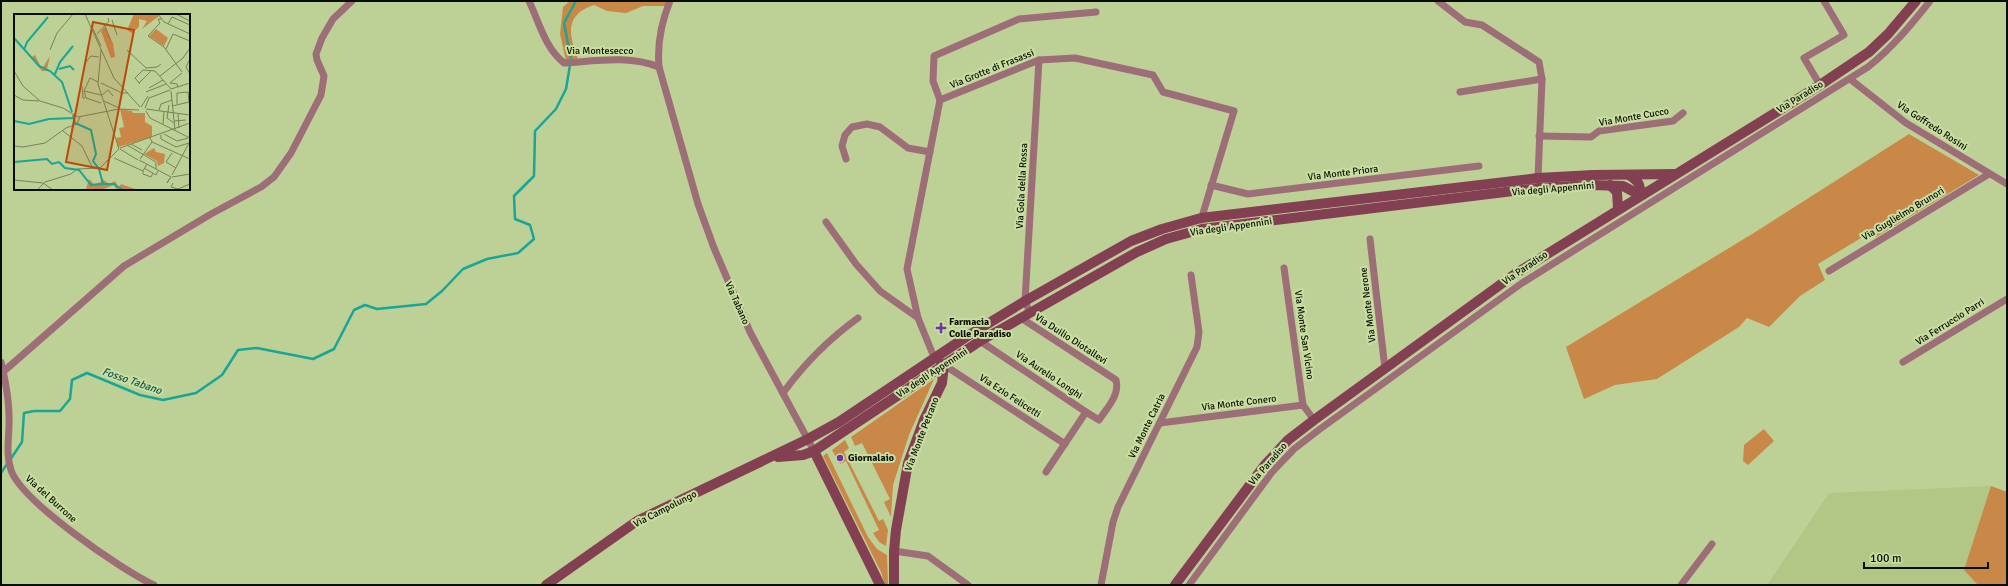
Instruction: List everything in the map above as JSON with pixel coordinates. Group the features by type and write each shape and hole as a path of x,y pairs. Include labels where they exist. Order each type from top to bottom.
{"street":[{"path":"3,372 124,266 211,214 261,188 274,177 291,153 321,95 324,76 316,54 322,38 332,19 352,1"},
{"name":"Via Montesecco","path":"529,1 550,48 564,63 628,60 647,62 659,67"},
{"name":"Via Tabano","path":"670,1 663,20 658,50 659,67 698,204 714,248 750,332 808,439 880,585"},
{"name":"Via degli Appennini","path":"1438,1 1465,22 1482,25 1539,62 1542,79 1538,178"},
{"path":"1820,85 1804,58 1844,35 1824,1"},
{"name":"Via Paradiso","path":"1175,585 1264,466 1288,440 1515,274 1640,195 1820,85 1869,52 1888,34 1916,1"},
{"path":"1189,585 1272,472 1294,449 1522,283 1850,79 1883,56 1930,1"},
{"path":"944,365 934,357 918,318 906,270 940,100 933,81 934,56 1019,19 1096,12"},
{"name":"Via Grotte di Frasassi","path":"940,100 1038,60 1075,58 1153,75 1163,92 1234,111 1201,218 1202,229"},
{"name":"Via Gola della Rossa","path":"1026,315 1025,301 1038,60"},
{"path":"1460,92 1542,79"},
{"name":"Via Goffredo Rosini","path":"1850,79 1906,123 2007,184"},
{"name":"Via Monte Cucco","path":"1539,136 1591,137 1599,131 1673,121 1683,113"},
{"path":"846,158 842,146 845,135 852,127 867,124 880,127 908,148 930,152"},
{"name":"Via Monte Priora","path":"1211,185 1248,194 1479,166"},
{"name":"Via degli Appennini","path":"808,439 839,422 934,357 1025,301 1131,241 1162,229 1201,218 1538,178 1593,175 1674,174"},
{"name":"Via Guglielmo Brunori","path":"1829,271 1989,174"},
{"path":"1629,175 1638,181 1641,186 1640,195"},
{"path":"1610,185 1617,192 1618,209"},
{"name":"Via degli Appennini","path":"814,451 980,341 1137,252 1166,239 1202,229 1539,188 1610,185 1623,186 1640,195"},
{"path":"826,222 856,264 880,291 918,318"},
{"name":"Via Monte Nerone","path":"1370,240 1385,369"},
{"name":"Via Monte San Vicino","path":"1284,268 1303,405"},
{"path":"1515,274 1522,283"},
{"name":"Via Monte Catria","path":"1101,585 1113,522 1118,507 1197,347 1199,332 1191,275"},
{"name":"Via Ferruccio Parri","path":"1903,362 2007,299"},
{"name":"Via Duilio Diotallevi","path":"1026,315 1111,376"},
{"path":"783,393 798,372 814,355 840,331 858,318"},
{"name":"Via Aurelio Longhi","path":"980,341 1099,420 1114,396 1117,385 1116,380 1111,376"},
{"name":"Via del Burrone","path":"1,362 10,414 7,447 10,469 14,478 30,496 78,537 139,578 154,585"},
{"name":"Via Ezio Felicetti","path":"944,365 1065,444"},
{"name":"Via Monte Petrano","path":"894,551 901,496 908,463 924,420 942,383 944,365"},
{"path":"1303,405 1314,420"},
{"name":"Via Monte Conero","path":"1160,423 1303,405"},
{"path":"1046,472 1086,412"},
{"name":"Via Campolungo","path":"546,585 637,521 808,439"},
{"name":"Via Campolungo","path":"770,458 803,455 814,451"},
{"path":"1681,585 1712,544"},
{"path":"894,585 894,551 928,556 968,585"}],"shaded area":[{"path":"570,1 668,1 665,6 643,6 626,13 607,11 594,5 584,9 573,20 571,26 572,41 578,59 566,61 560,34 563,7"},
{"path":"1909,134 1979,175 1876,237 1866,235 1818,264 1825,280 1800,296 1769,327 1747,318 1739,327 1657,379 1615,385 1584,399 1566,347 1757,231"},
{"path":"934,379 909,435 893,485 891,517 884,502 890,499 862,443 855,446 851,437"},
{"path":"1764,429 1774,441 1748,465 1743,461 1744,445"},
{"path":"845,440 849,448 844,452 879,521 883,519 888,530 886,546 879,542 873,533 879,530 846,461 840,464 832,450"},
{"path":"827,453 868,537 877,549 887,555 888,585 885,585 881,572 823,456"},
{"path":"1991,486 2007,492 2007,585 1767,585 1829,493"},
{"path":"1991,486 2007,492 2007,585 1978,585 1964,570"}],"waterway":[{"name":"Fosso Tabano","path":"10,460 22,442 24,413 34,411 60,411 70,399 72,380 87,373 140,395 163,400 196,393 222,375 238,350 257,348 313,359 334,349 354,310 365,305 377,309 426,304 442,291 463,269 487,259 518,253 534,239 530,225 515,219 514,196 534,176 535,131 556,109 566,89 571,59 564,23 576,1"},
{"name":"Fosso Tabano","path":"1,473 7,464"}],"place":[{"name":"Farmacia Colle Paradiso","path":"941,328"},
{"name":"Giornalaio","path":"840,458"}]}
